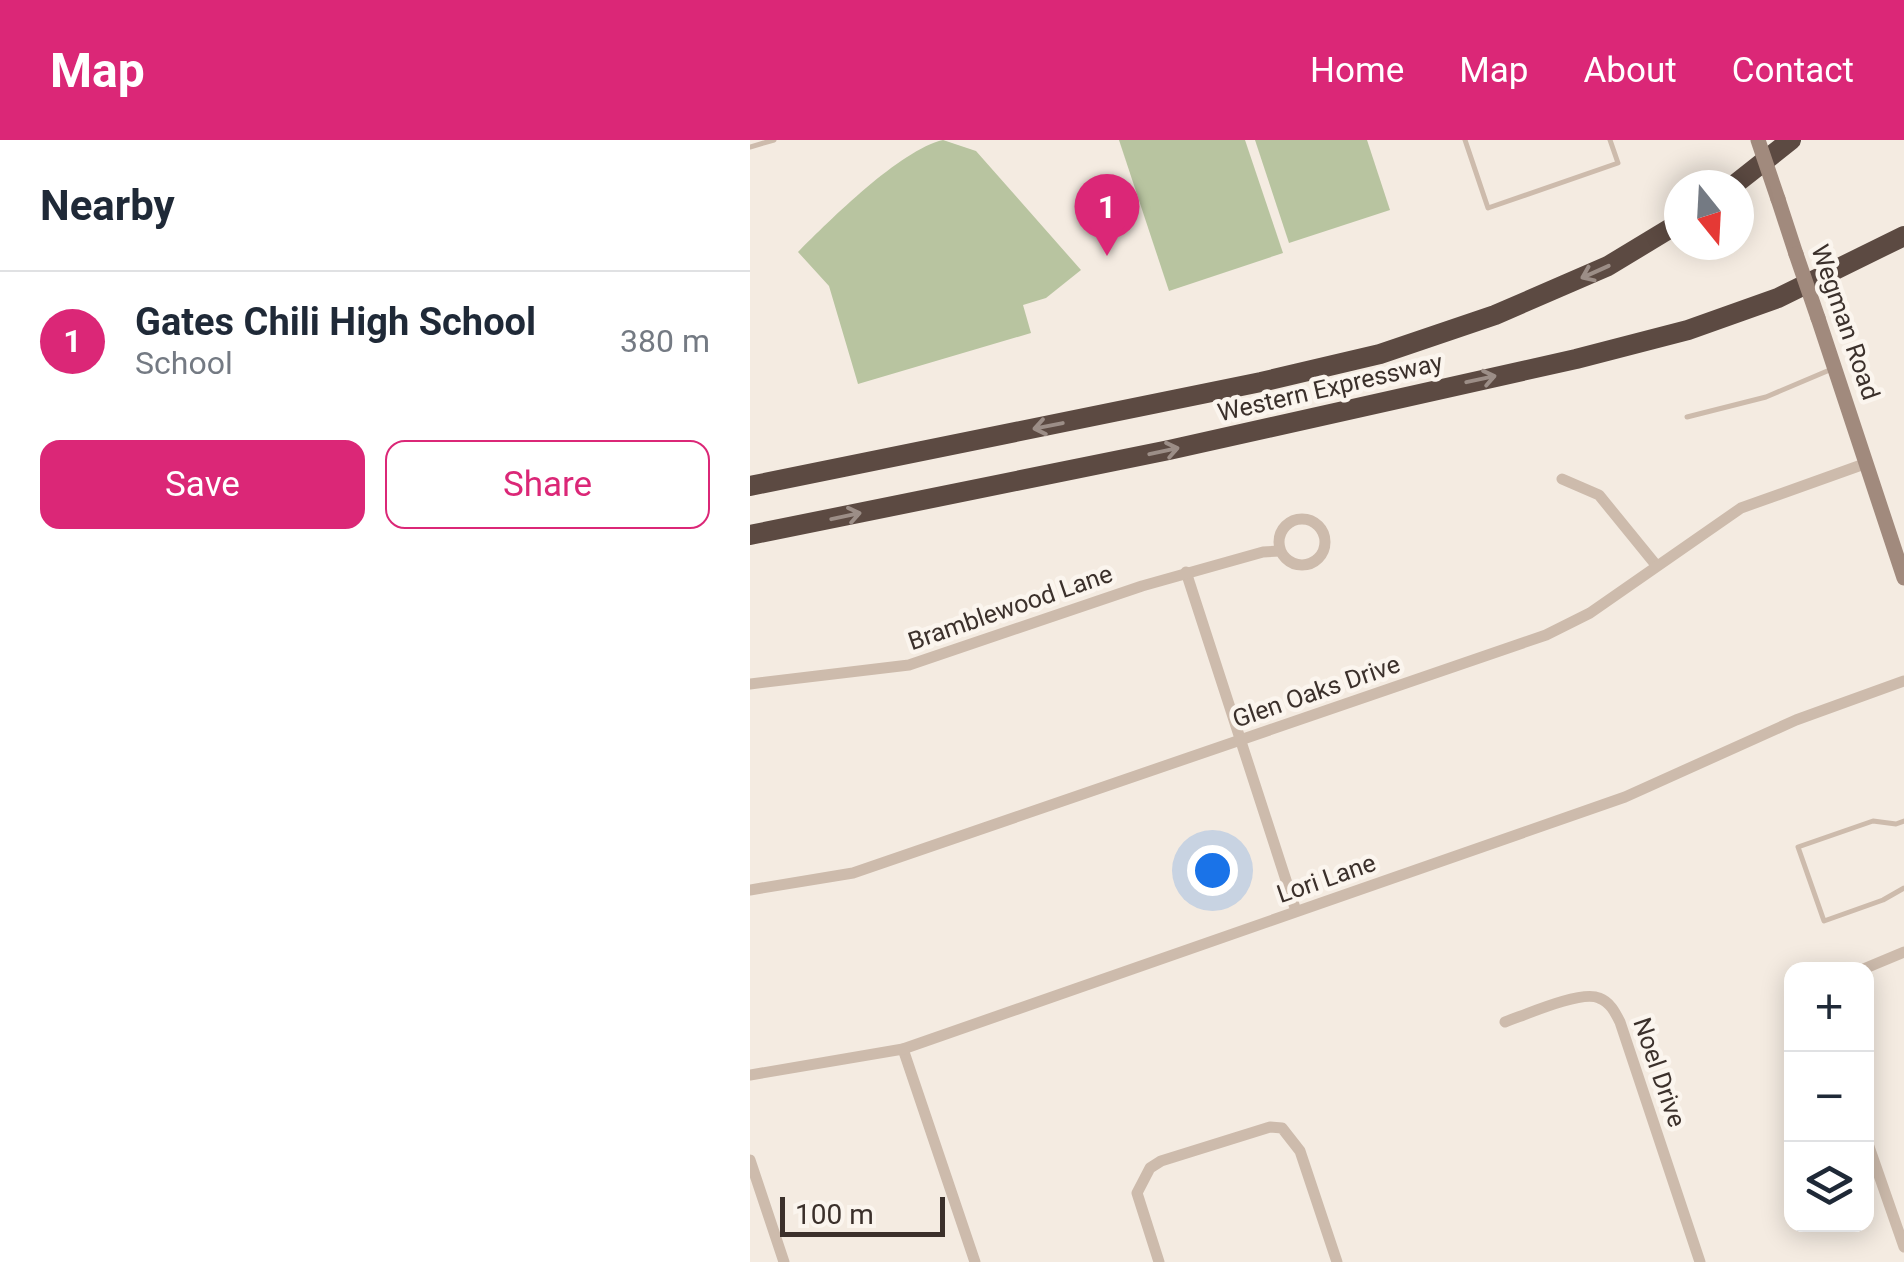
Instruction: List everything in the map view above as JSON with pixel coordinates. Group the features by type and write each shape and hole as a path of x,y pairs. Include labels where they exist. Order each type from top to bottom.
{"highway":[{"path":"1753,170 1790,140"},
{"name":"Western Expressway","path":"750,486 1261,382 1380,354 1495,315 1608,266 1664,232"},
{"name":"Western Expressway","path":"750,535 1169,450 1576,359 1688,330 1778,298 1904,236"}],"street":[{"name":"Wegman Road","path":"1758,140 1904,578"},
{"name":"Glen Oaks Drive","path":"750,890 853,873 1546,635 1590,612 1741,508 1769,495 1867,464"},
{"path":"1562,479 1599,495 1656,565"},
{"name":"Bramblewood Lane","path":"1295,520 1311,520 1322,530 1324,548 1315,562 1296,565 1280,551 1281,532 1295,520"},
{"name":"Bramblewood Lane","path":"750,684 909,666 1186,572 1280,551"},
{"path":"1186,572 1296,912"},
{"name":"Lori Lane","path":"750,1076 903,1049 1626,797 1796,720 1904,681"},
{"path":"1874,965 1904,952"},
{"name":"Noel Drive","path":"1504,1022 1583,996 1602,999 1612,1007 1700,1262"},
{"path":"903,1049 975,1262"},
{"path":"1159,1262 1137,1192 1150,1168 1174,1155 1270,1126 1282,1128 1300,1151 1337,1262"},
{"path":"1867,1142 1904,1247"},
{"path":"750,1160 784,1262"}],"lane":[{"path":"750,147 774,140"},
{"path":"1465,140 1488,208 1618,163 1610,140"},
{"path":"1688,417 1766,397 1834,368"},
{"path":"1904,821 1873,821 1798,847 1824,920 1883,900 1904,888"}],"green space":[{"path":"943,140 976,151 1081,270 1046,298 1023,305 1031,333 858,384 829,286 798,252 887,171"},
{"path":"1119,140 1245,140 1283,253 1169,291"},
{"path":"1255,140 1367,140 1390,210 1289,243"}],"place":[{"name":"Gates Chili High School","path":"1107,256"}]}
